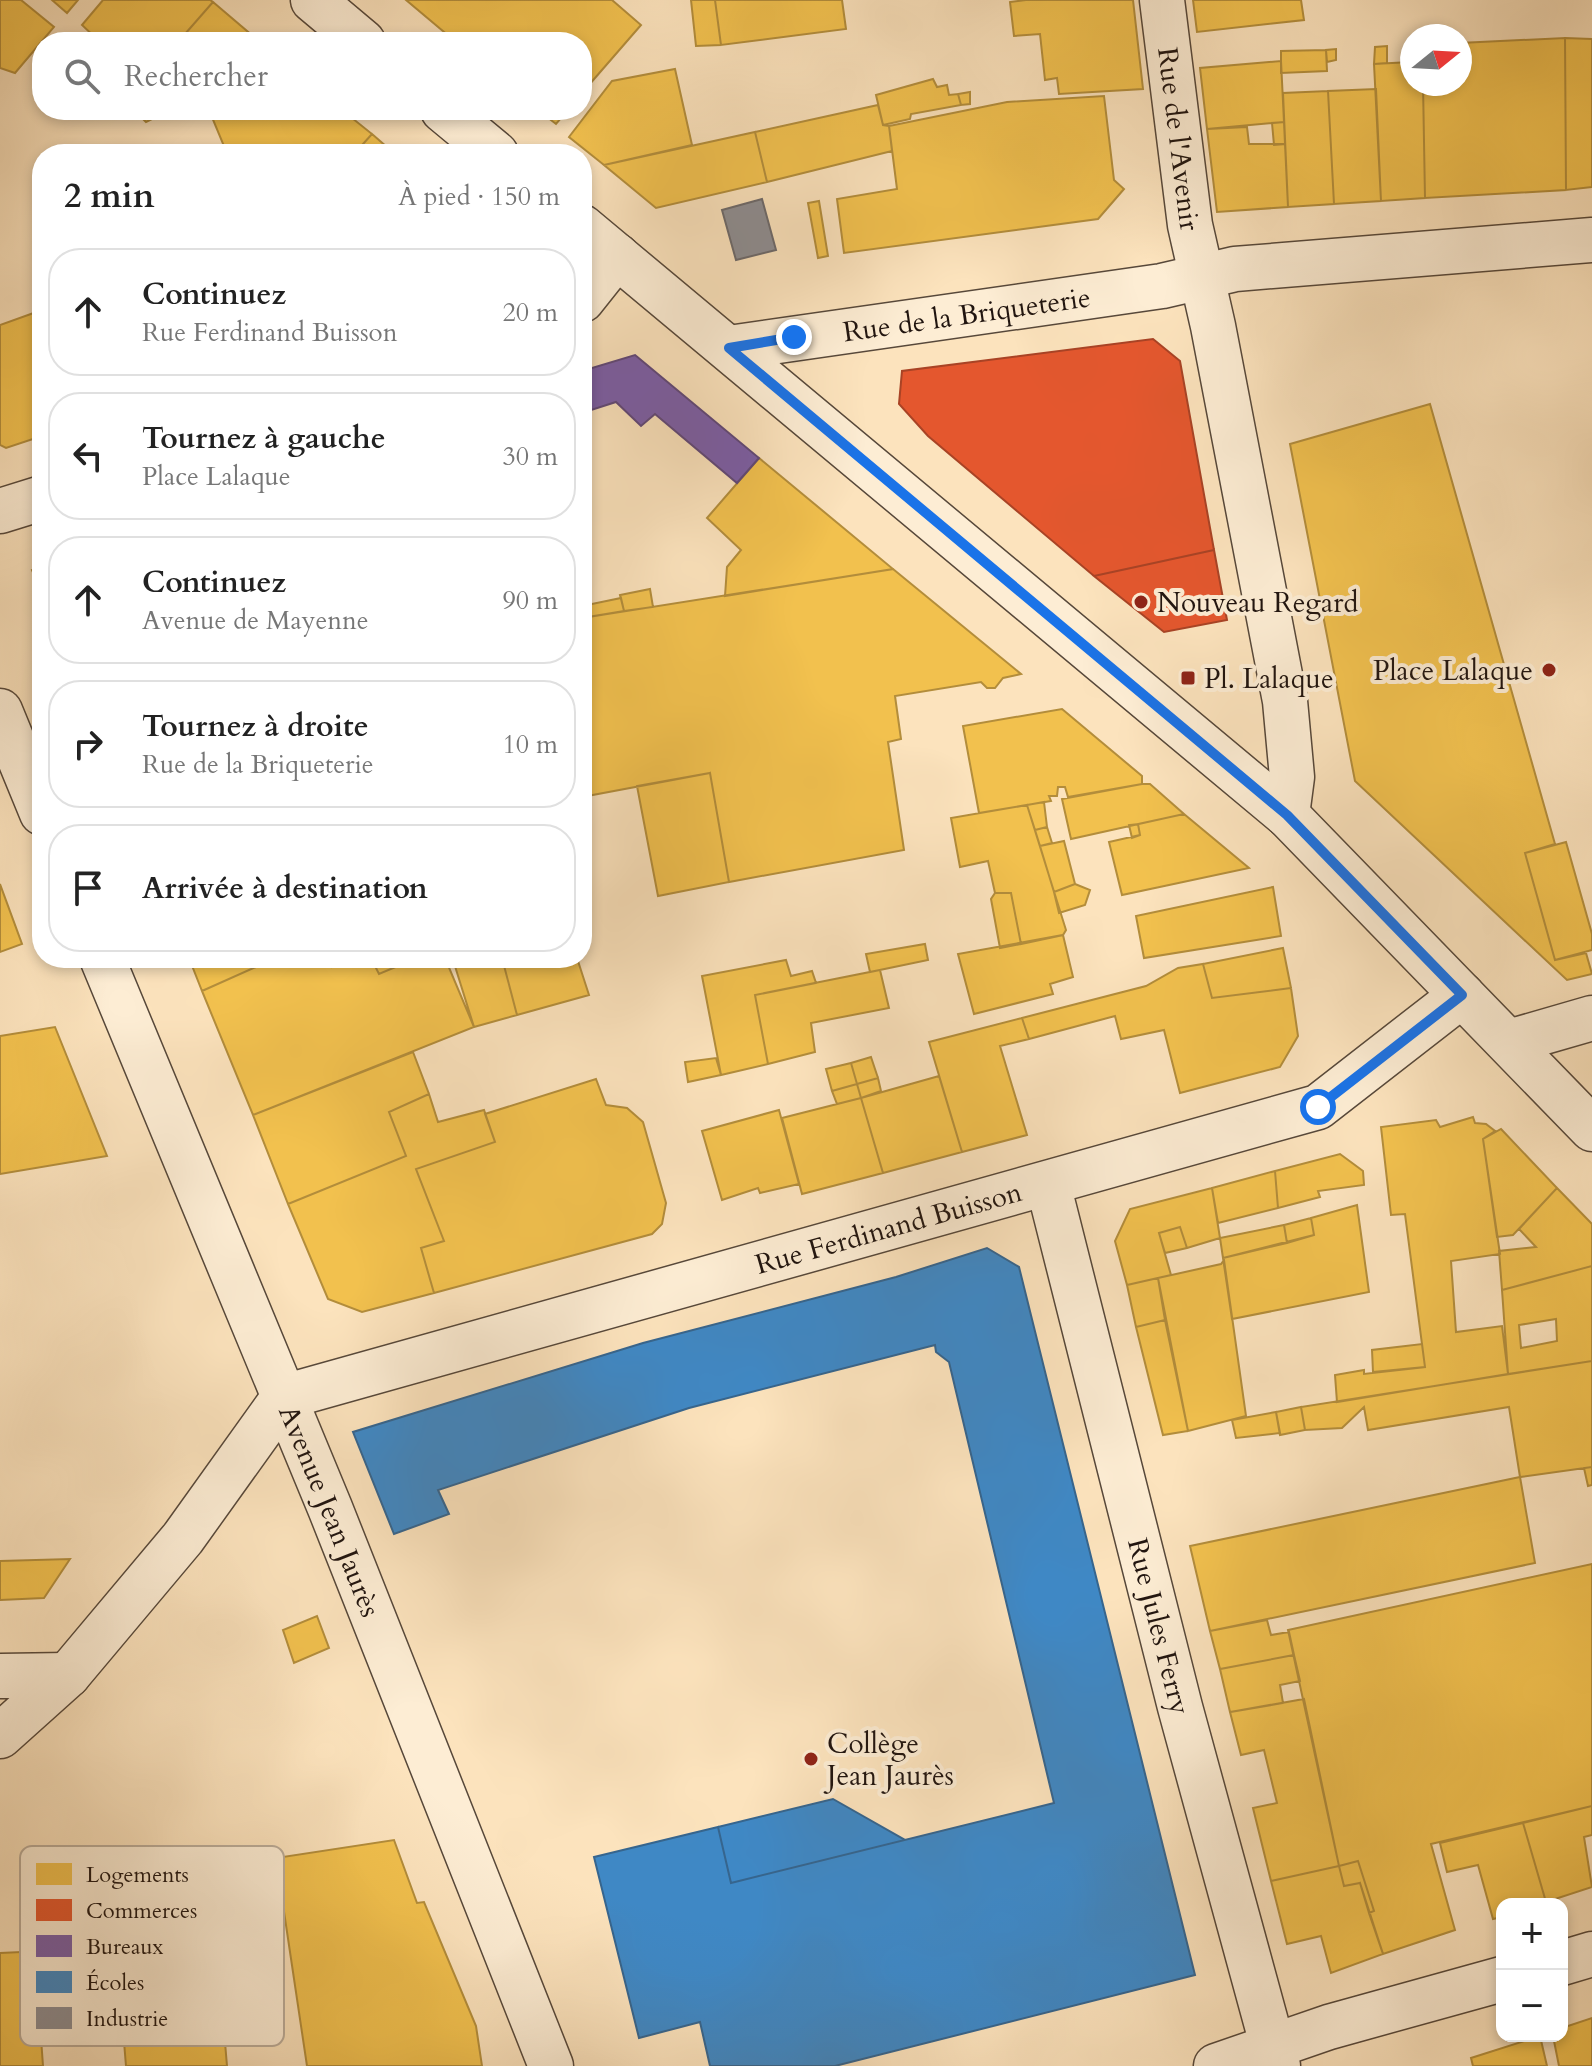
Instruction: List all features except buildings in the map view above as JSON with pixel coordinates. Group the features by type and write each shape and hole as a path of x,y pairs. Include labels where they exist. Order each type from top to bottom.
{"street":[{"path":"313,0 351,32"},
{"name":"Rue de l'Avenir","path":"1162,0 1190,225 1201,276"},
{"path":"455,120 484,144"},
{"path":"592,235 1287,815 1592,1129"},
{"path":"1287,815 1292,777 1285,701 1201,276 1298,263 1592,240"},
{"path":"592,287 617,256"},
{"name":"Rue de la Briqueterie","path":"729,348 1162,286 1201,276"},
{"path":"0,511 32,501"},
{"path":"0,711 32,789"},
{"name":"Avenue Jean Jaurès","path":"106,968 284,1397 551,2066"},
{"name":"Rue Ferdinand Buisson","path":"284,1397 963,1204 1048,1184 1318,1107 1462,995"},
{"path":"1509,1042 1592,1018"},
{"name":"Rue Jules Ferry","path":"1048,1184 1180,1707 1275,2056"},
{"path":"0,1736 68,1675 183,1538 284,1397"},
{"path":"0,1676 68,1675"},
{"path":"1568,1961 1592,1954"},
{"path":"1216,2066 1275,2056 1496,1981"}],"place":[{"name":"Nouveau Regard","path":"1141,602"},
{"name":"Place Lalaque","path":"1549,670"},
{"name":"Pl. Lalaque","path":"1188,678"},
{"name":"Collège Jean Jaurès","path":"811,1759"}],"route":[{"path":"794,337 729,348 1287,815 1462,995 1318,1107"}]}
